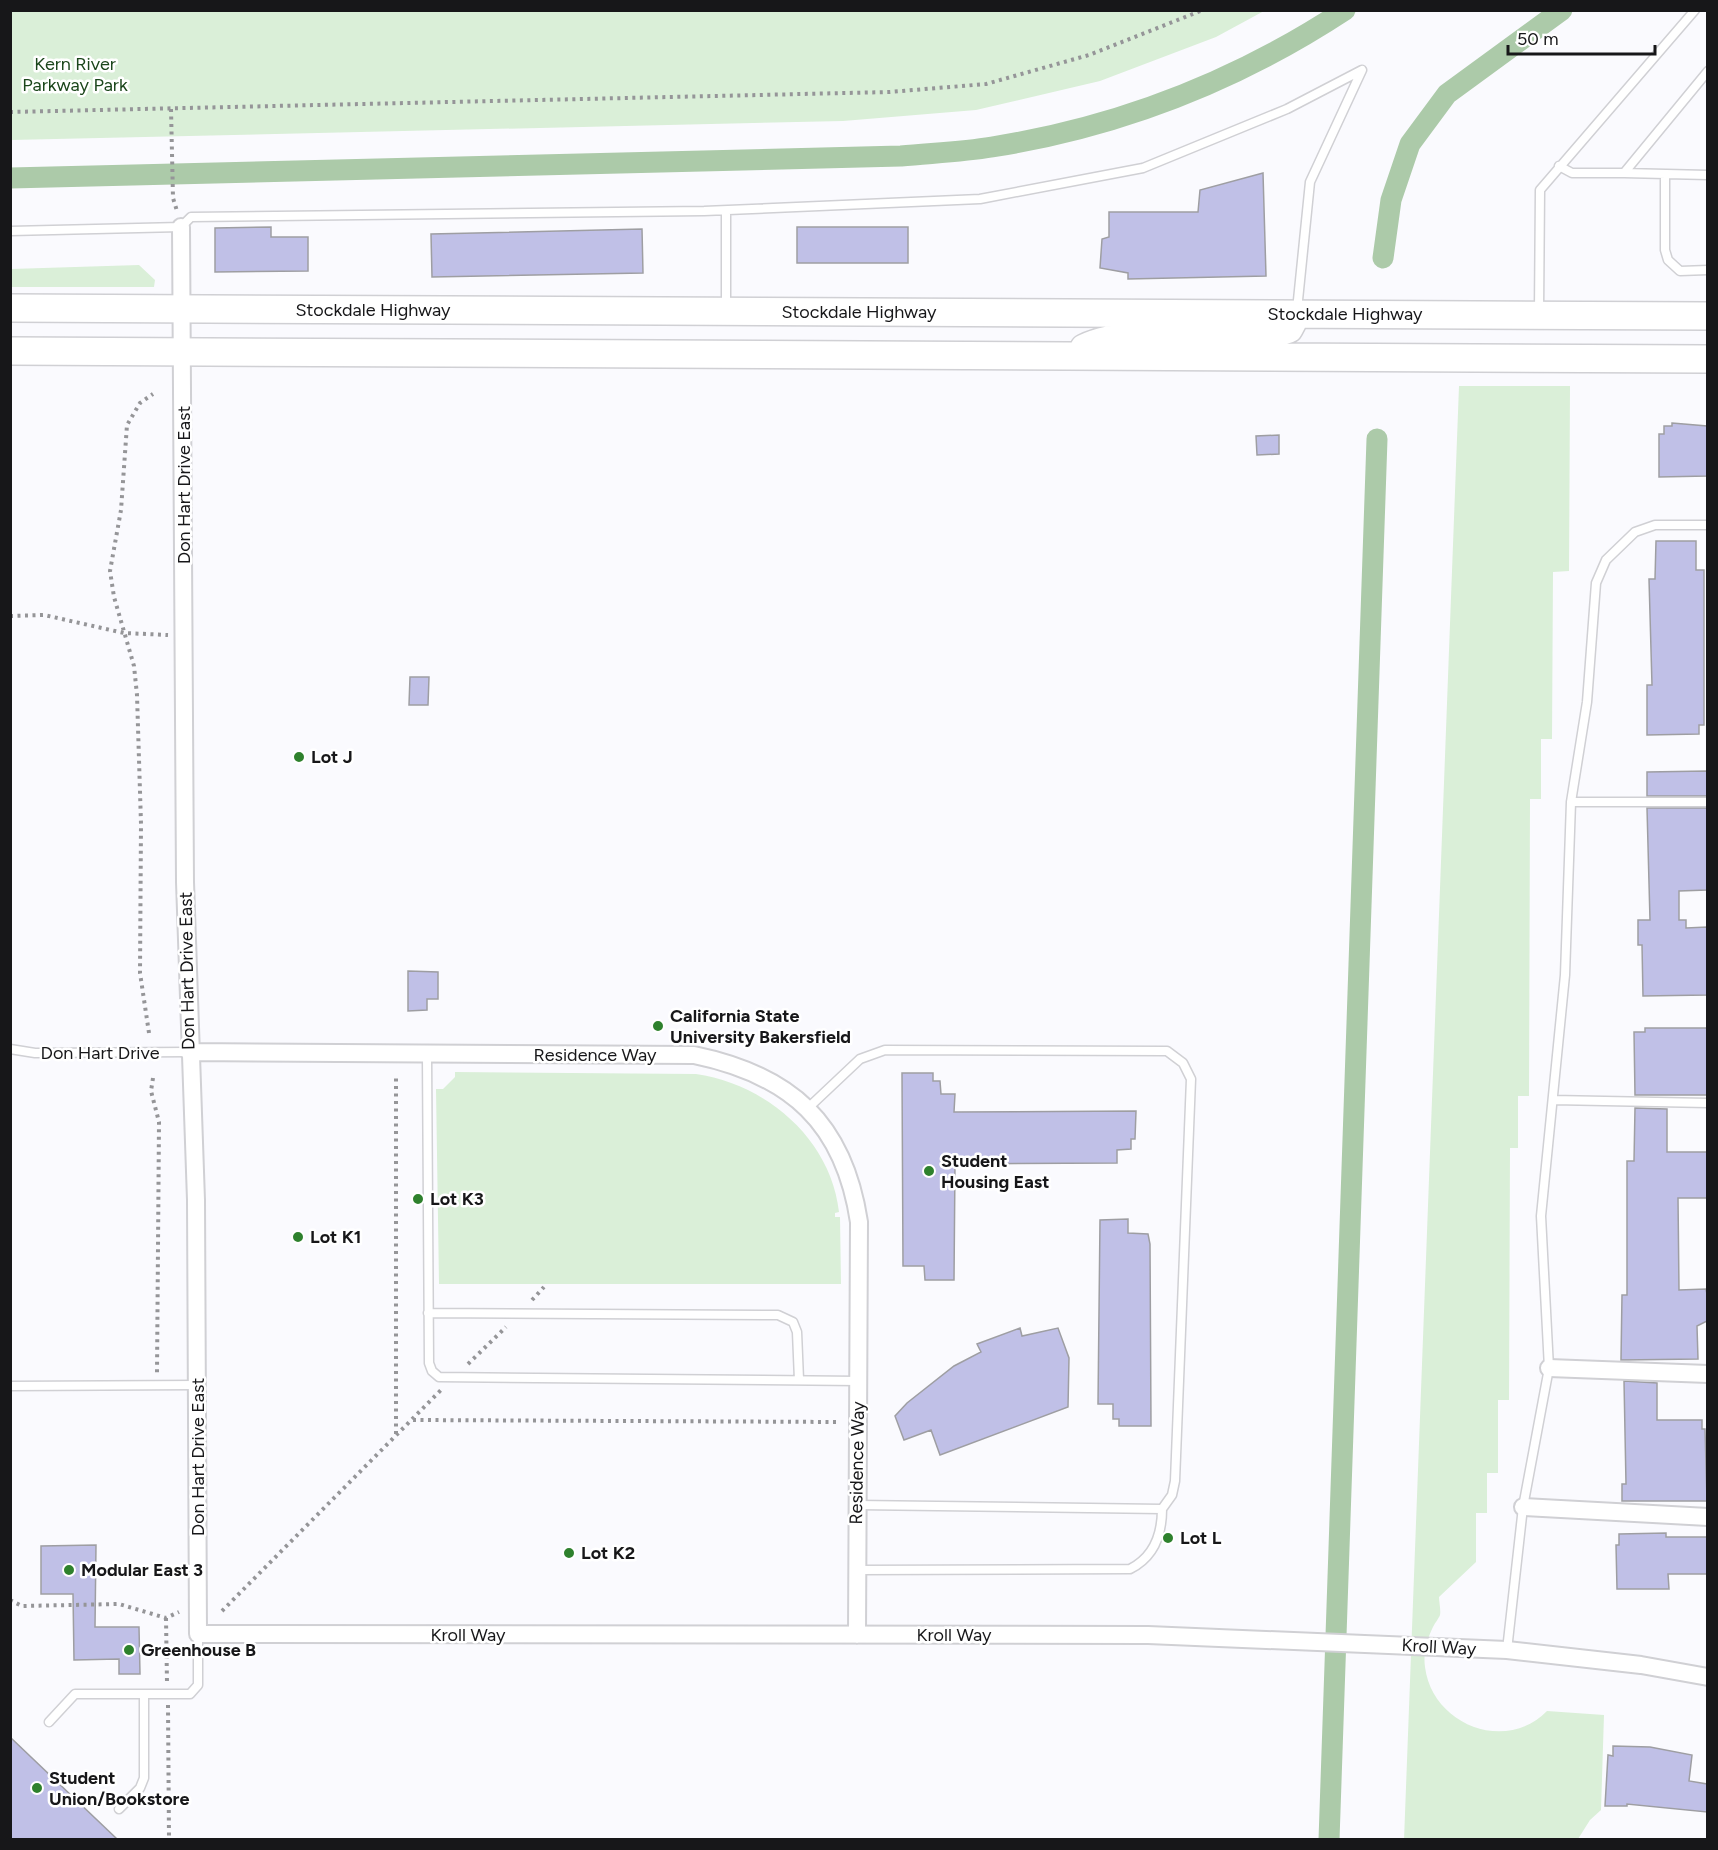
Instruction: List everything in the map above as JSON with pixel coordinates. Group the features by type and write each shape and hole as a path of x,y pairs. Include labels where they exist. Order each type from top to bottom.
{"main road":[{"name":"Stockdale Highway","path":"10,308 1707,316"},
{"path":"1066,357 1098,342 1124,337 1277,334 1289,329 1297,314"},
{"path":"10,351 1707,359"}],"street":[{"name":"Don Hart Drive East","path":"181,227 184,871 196,1200 198,1634"},
{"name":"Residence Way","path":"189,1053 694,1055 744,1068 764,1077 807,1109 829,1134 854,1188 859,1222 857,1635"},
{"path":"1549,1368 1707,1374"},
{"path":"1523,1508 1707,1517"},
{"name":"Kroll Way","path":"198,1634 1148,1635 1507,1650 1641,1665 1707,1677"}],"lane":[{"path":"1539,315 1540,190 1695,10"},
{"path":"10,231 181,227 191,217 726,210 980,199 1143,168 1287,110 1362,70 1310,182 1297,314"},
{"path":"1624,173 1707,71"},
{"path":"1559,166 1572,173 1707,175"},
{"path":"1665,174 1665,250 1668,260 1680,271 1707,270"},
{"path":"726,210 726,312"},
{"path":"1507,1650 1523,1508 1549,1368 1541,1216 1565,975 1571,802 1587,702 1596,583 1606,560 1635,532 1655,525 1707,525"},
{"path":"1571,802 1707,802"},
{"name":"Don Hart Drive","path":"10,1049 35,1053 189,1053"},
{"path":"807,1109 860,1059 885,1050 1167,1051 1183,1063 1191,1079 1175,1481 1172,1495 1162,1509 1162,1531 1155,1544 1141,1563 1130,1569 856,1570"},
{"path":"427,1055 428,1313 432,1371 439,1377 452,1379 859,1381"},
{"path":"1553,1100 1707,1103"},
{"path":"428,1313 778,1314 794,1322 797,1332 799,1380"},
{"path":"10,1386 157,1384 198,1386"},
{"path":"857,1505 1162,1509"},
{"path":"49,1722 75,1694 190,1694 198,1685 198,1634"},
{"path":"119,1809 140,1788 144,1778 144,1694"}],"path":[{"path":"10,112 890,92 975,85 1089,56 1203,10"},
{"path":"171,109 173,198"},
{"path":"149,1033 140,973 139,727 134,666 110,571 121,510 125,436 131,415 140,403 153,394"},
{"path":"10,616 44,615 124,633 184,635"},
{"path":"153,1078 151,1091 159,1122 157,1384"},
{"path":"396,1078 396,1435"},
{"path":"222,1611 544,1287"},
{"path":"412,1420 839,1422"},
{"path":"10,1600 22,1606 125,1605 166,1618 179,1612"},
{"path":"166,1618 167,1683"},
{"path":"168,1706 169,1839"}],"green space":[{"name":"Kern River Parkway Park","path":"10,11 1264,11 1216,37 1100,81 976,110 843,121 11,140"},
{"path":"139,265 155,280 154,287 11,287 11,269"},
{"path":"1459,386 1570,386 1569,571 1553,572 1552,739 1541,739 1541,799 1530,799 1529,1096 1518,1096 1518,1148 1510,1148 1509,1400 1498,1400 1498,1473 1487,1473 1487,1513 1476,1513 1476,1562 1439,1597 1440,1615 1427,1641 1425,1667 1431,1687 1441,1704 1456,1717 1473,1726 1492,1731 1511,1730 1530,1724 1547,1711 1604,1715 1601,1810 1590,1820 1578,1839 1404,1840"},
{"path":"455,1072 696,1074 722,1080 747,1090 770,1103 791,1119 809,1139 823,1161 833,1186 839,1212 835,1213 835,1217 840,1217 841,1284 439,1284 436,1089 443,1089 455,1077"}],"building":[{"path":"1263,173 1266,276 1128,279 1128,273 1100,268 1102,239 1109,237 1109,212 1198,212 1200,190"},
{"path":"271,227 271,237 308,237 308,271 215,272 215,228"},
{"path":"797,227 908,227 908,263 797,263"},
{"path":"642,229 643,273 432,277 431,234"},
{"path":"1672,423 1707,426 1707,476 1659,477 1659,434 1664,434 1664,426 1672,426"},
{"path":"1279,435 1279,454 1257,455 1256,436"},
{"path":"1656,541 1696,541 1696,570 1704,570 1704,725 1699,725 1699,734 1647,735 1647,685 1652,685 1649,579 1655,579"},
{"path":"410,677 429,677 428,705 409,705"},
{"path":"1707,771 1707,796 1647,796 1647,772"},
{"path":"1647,808 1707,808 1707,890 1679,891 1679,920 1686,920 1686,928 1707,927 1707,995 1643,996 1642,945 1638,945 1638,920 1650,920"},
{"path":"408,971 438,972 438,999 427,999 427,1010 408,1011"},
{"path":"1645,1028 1707,1028 1707,1095 1635,1095 1634,1032 1645,1032"},
{"name":"Student Housing East","path":"902,1073 933,1073 933,1081 940,1081 941,1094 955,1094 954,1112 1136,1111 1135,1139 1131,1139 1131,1149 1117,1150 1117,1163 955,1164 954,1280 925,1280 924,1266 903,1266"},
{"path":"1635,1108 1667,1109 1667,1152 1707,1152 1707,1198 1678,1198 1679,1290 1706,1289 1707,1294 1707,1321 1697,1326 1698,1359 1621,1360 1622,1295 1627,1295 1627,1161 1634,1161"},
{"path":"1128,1219 1128,1233 1148,1234 1150,1244 1151,1426 1119,1426 1119,1419 1113,1419 1113,1404 1098,1404 1100,1220"},
{"path":"1020,1328 1022,1336 1058,1328 1069,1358 1068,1407 940,1455 931,1430 904,1440 895,1416 907,1403 954,1366 981,1352 977,1344"},
{"path":"1624,1381 1657,1383 1657,1420 1702,1420 1702,1429 1705,1429 1707,1501 1622,1501 1622,1484 1626,1484"},
{"path":"1666,1533 1666,1537 1707,1537 1707,1574 1668,1574 1669,1589 1617,1589 1616,1545 1619,1545 1619,1534"},
{"path":"96,1545 95,1627 139,1627 140,1674 119,1674 119,1659 74,1660 73,1594 41,1594 41,1546"},
{"name":"Student Union/Bookstore","path":"10,1737 117,1839 10,1839"},
{"path":"1613,1746 1650,1747 1692,1755 1689,1781 1707,1784 1707,1812 1627,1804 1627,1806 1605,1806 1608,1755 1613,1756"}],"waterway":[{"path":"10,178 901,156 981,149 1086,127 1176,98 1262,59 1345,10"},
{"path":"1383,258 1391,200 1410,144 1447,94 1562,10"},
{"path":"1329,1840 1377,439"}],"place":[{"name":"Lot J","path":"299,757"},
{"name":"California State University Bakersfield","path":"658,1026"},
{"name":"Student Housing East","path":"929,1171"},
{"name":"Lot K3","path":"418,1199"},
{"name":"Lot K1","path":"298,1237"},
{"name":"Lot L","path":"1168,1538"},
{"name":"Lot K2","path":"569,1553"},
{"name":"Modular East 3","path":"69,1570"},
{"name":"Greenhouse B","path":"129,1650"},
{"name":"Student Union/Bookstore","path":"37,1788"}]}
